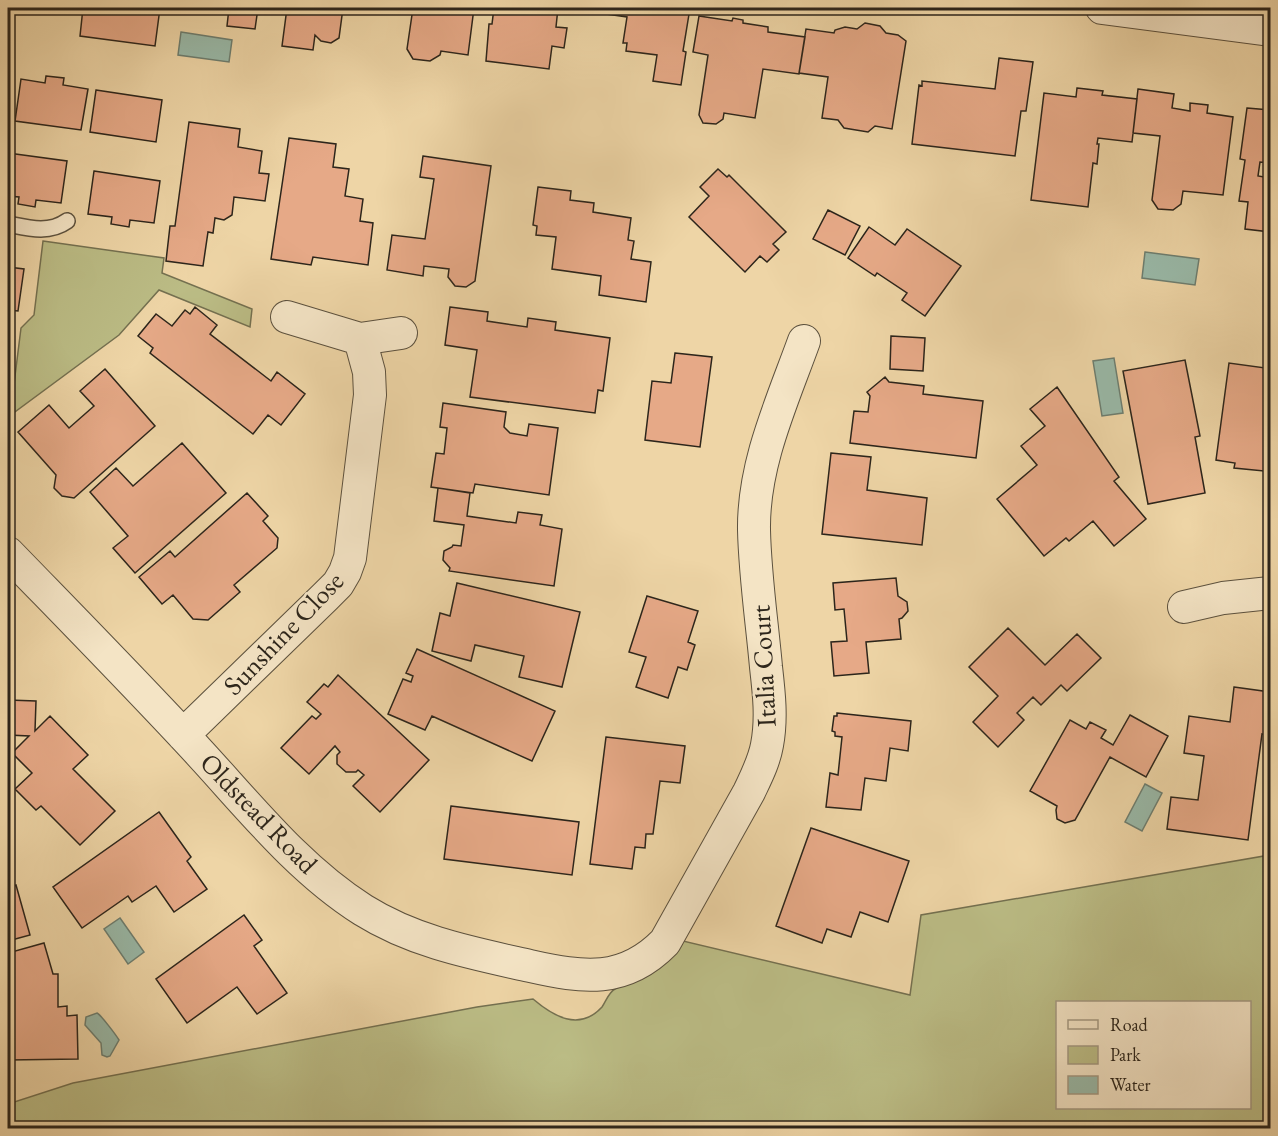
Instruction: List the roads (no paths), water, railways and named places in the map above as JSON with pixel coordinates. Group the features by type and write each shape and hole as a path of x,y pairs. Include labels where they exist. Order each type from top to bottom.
{"street":[{"path":"1102,8 1270,30"},
{"path":"287,317 360,339 400,333"},
{"name":"Sunshine Close","path":"183,735 326,597 345,572 352,541 370,395 369,372 360,339"},
{"name":"Italia Court","path":"571,975 610,973 630,968 650,957 665,942 749,792 760,768 767,745 770,706 756,562 755,505 758,480 768,440 804,341"},
{"name":"Oldstead Road","path":"8,553 290,850 335,889 363,909 402,930 459,950 571,975"},
{"path":"1184,607 1223,598 1270,593"}],"lane":[{"path":"8,224 49,229 67,221"}],"water":[{"path":"181,32 232,40 229,62 178,55"},
{"path":"1145,252 1199,259 1195,285 1142,278"},
{"path":"1114,358 1123,413 1102,416 1093,361"},
{"path":"1145,784 1162,793 1142,831 1125,822"},
{"path":"120,918 144,952 128,964 104,929"},
{"path":"97,1013 119,1040 110,1056 107,1057 102,1055 101,1043 85,1025 86,1017"}]}
